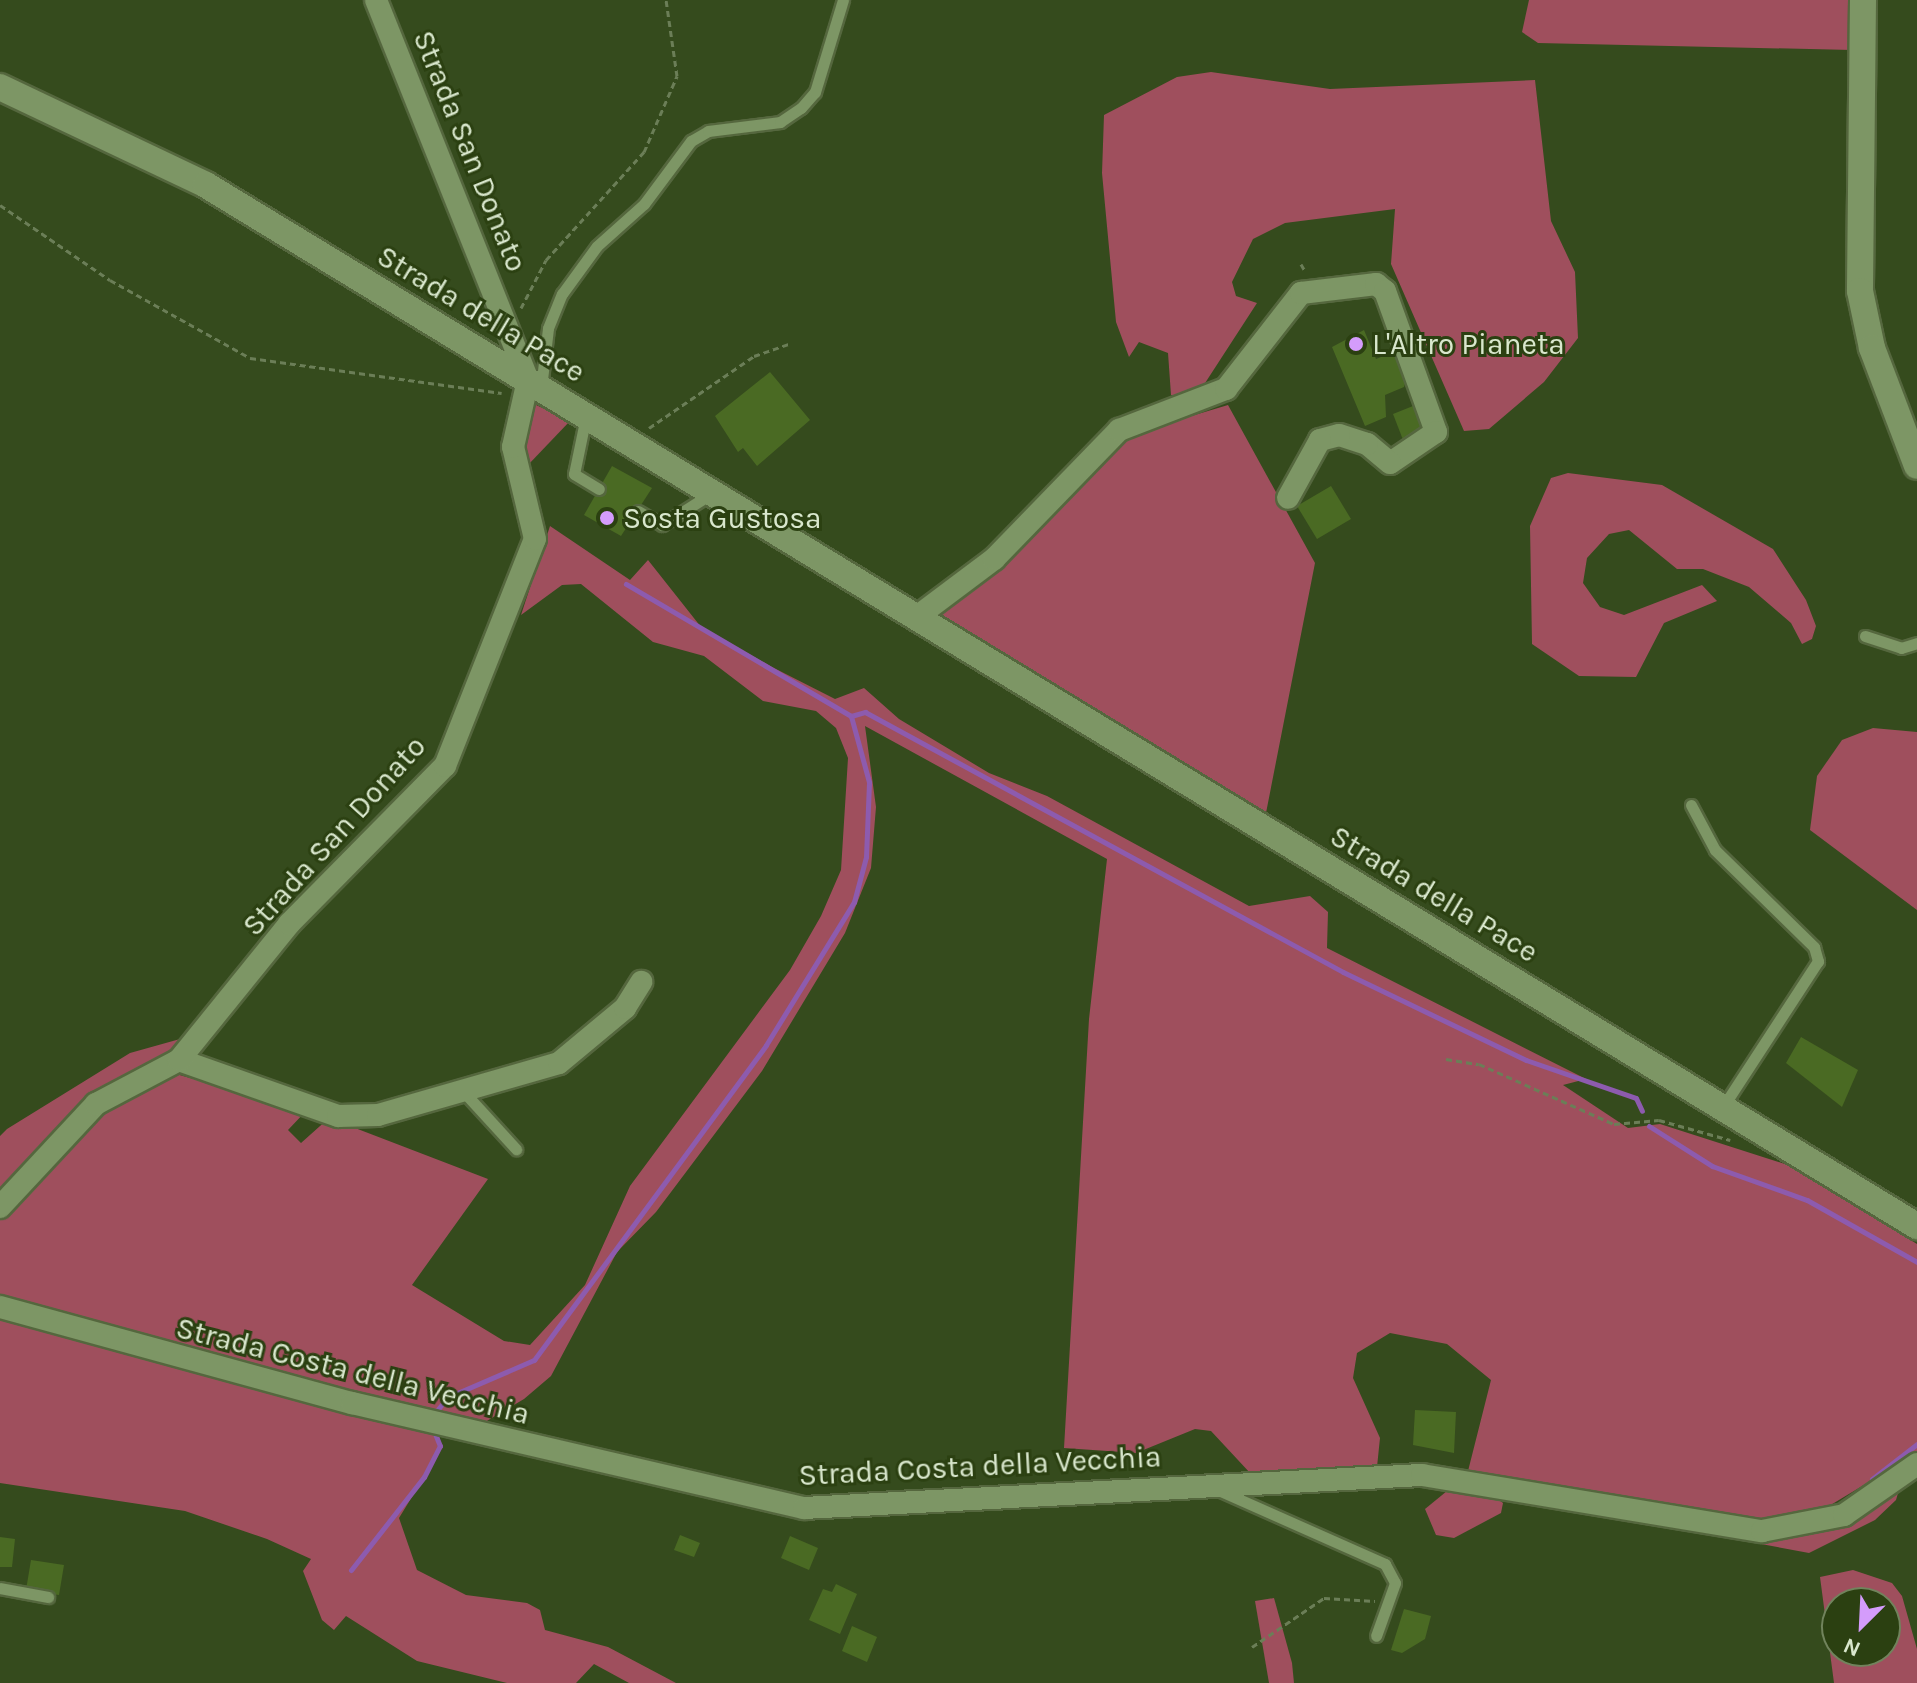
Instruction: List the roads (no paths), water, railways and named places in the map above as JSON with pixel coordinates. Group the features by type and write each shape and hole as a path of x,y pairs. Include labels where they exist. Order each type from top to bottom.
{"street":[{"name":"Strada San Donato","path":"0,1207 96,1104 179,1060 289,924 445,766 535,539 513,447 530,388 376,0"},
{"path":"1863,0 1860,291 1872,348 1917,466"},
{"name":"Strada della Pace","path":"0,87 161,160 530,388 587,415 1917,1226"},
{"path":"918,616 994,559 1119,430 1226,389 1301,293 1376,284 1385,291 1436,432 1390,463 1367,444 1339,435 1320,440 1288,498"},
{"path":"179,1060 357,1119 559,1063 625,1008 641,982"},
{"name":"Strada Costa della Vecchia","path":"0,1307 336,1399 804,1508 1422,1475 1762,1531 1844,1515 1917,1464"}],"lane":[{"path":"530,388 562,294 597,246 644,204 691,141 708,131 780,122 801,108 815,92 843,0"},
{"path":"587,415 574,474 599,489"},
{"path":"638,511 662,525 713,492"},
{"path":"1865,636 1901,648 1917,643"},
{"path":"1691,805 1715,850 1814,947 1818,961 1723,1108"},
{"path":"463,1091 516,1149"},
{"path":"1210,1485 1385,1564 1395,1583 1390,1606 1376,1636"},
{"path":"0,1588 48,1597"}],"waterway":[{"path":"438,1409 448,1397 534,1360 766,1045 854,902 866,857 869,782 851,716 626,584"},
{"path":"851,716 865,712 1343,972 1526,1060 1636,1098 1642,1111"},
{"path":"1649,1126 1712,1166 1807,1200 1917,1262"},
{"path":"351,1570 424,1477 440,1446 434,1431"},
{"path":"1872,1479 1917,1444"}],"place":[{"name":"L'Altro Pianeta","path":"1356,344"},
{"name":"Sosta Gustosa","path":"607,518"}]}
